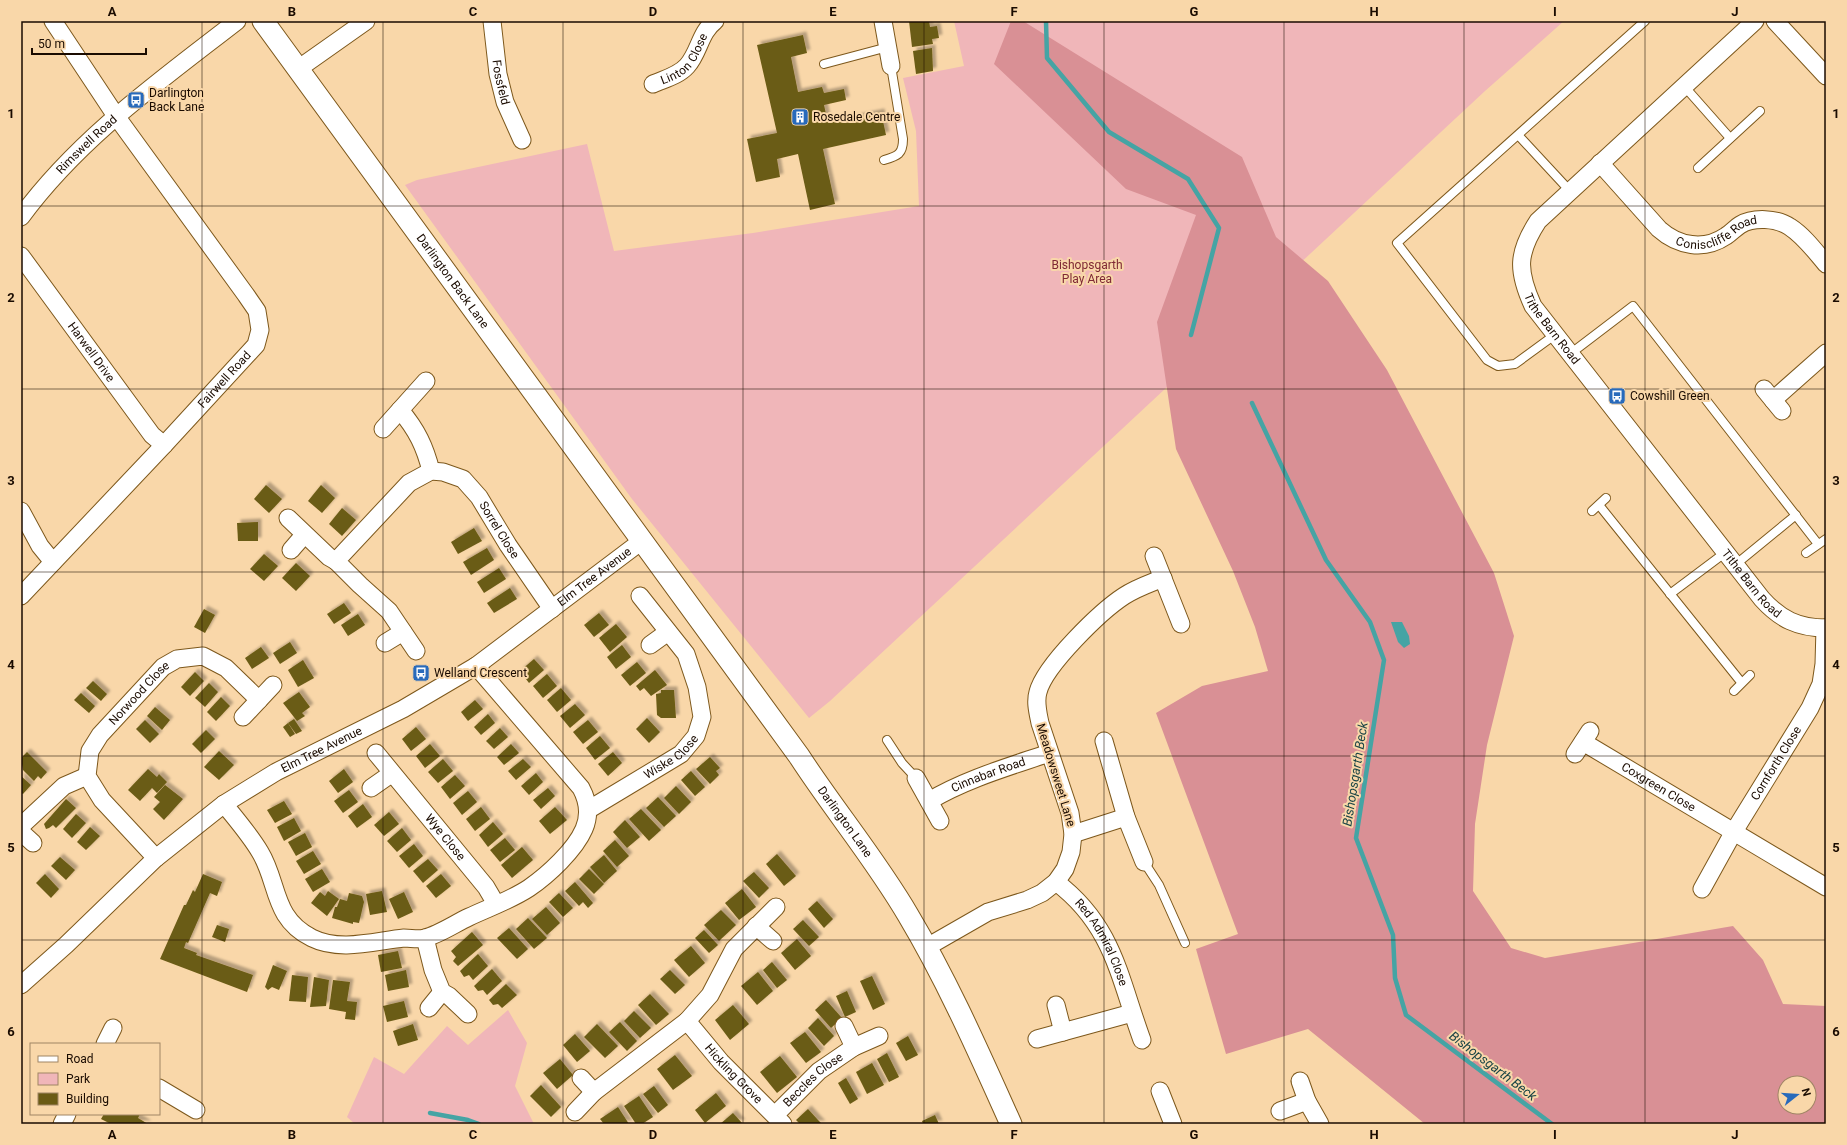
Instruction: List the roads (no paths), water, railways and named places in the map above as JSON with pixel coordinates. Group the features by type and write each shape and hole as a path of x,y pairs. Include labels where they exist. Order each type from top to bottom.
{"street":[{"name":"Fairwell Road","path":"21,596 256,345 260,330 257,311 116,116 53,21"},
{"name":"Rimswell Road","path":"21,215 54,176 116,116 237,21"},
{"name":"Darlington Back Lane","path":"263,21 642,540"},
{"path":"298,69 366,21"},
{"name":"Fossfeld","path":"492,21 498,74 505,102 522,140"},
{"path":"883,21 891,66"},
{"name":"Tithe Barn Road","path":"1755,21 1538,221 1526,239 1522,258 1525,289 1533,306 1773,612 1786,621 1801,626 1826,628"},
{"path":"1775,21 1826,76"},
{"name":"Linton Close","path":"653,84 678,73 686,67 709,23"},
{"name":"Coniscliffe Road","path":"1600,163 1670,238 1680,243 1696,245 1713,243 1726,237 1741,224 1765,219 1789,226 1800,235 1826,264"},
{"name":"Harwell Drive","path":"21,256 152,435 164,445"},
{"path":"1773,400 1826,352"},
{"path":"383,429 426,381"},
{"path":"336,561 402,489 416,478 431,471 427,455 414,427 400,410"},
{"name":"Sorrel Close","path":"431,471 443,472 463,479 479,497 508,545 552,609"},
{"path":"21,511 40,546 53,562"},
{"path":"288,518 304,535 329,557 336,561 389,611 416,651"},
{"path":"291,550 304,535"},
{"name":"Elm Tree Avenue","path":"21,986 156,858 224,804 283,769 403,709 476,666 642,540"},
{"name":"Darlington Lane","path":"642,540 859,840 908,914 959,1007 1011,1124"},
{"path":"1154,556 1181,624"},
{"name":"Meadowsweet Lane","path":"927,948 988,912 1027,900 1042,893 1056,882 1065,869 1071,852 1074,834 1070,813 1049,753 1037,709 1038,693 1043,678 1053,662 1111,605 1126,594 1163,578"},
{"name":"Wiske Close","path":"588,810 681,754 696,736 702,718 697,687 686,654 640,596"},
{"name":"Cornforth Close","path":"1702,889 1733,833 1810,708 1823,684 1826,628"},
{"path":"385,643 403,632"},
{"path":"650,644 668,632"},
{"name":"Norwood Close","path":"87,776 90,751 100,735 163,667 178,659 203,656 226,668 259,700"},
{"path":"224,804 261,852 277,898 285,915 300,931 312,938 338,944 406,938 425,938 528,888 551,871 575,844 585,828 588,810 586,799 581,788 476,666"},
{"path":"243,717 273,685"},
{"path":"1104,740 1126,817 1144,862"},
{"name":"Coxgreen Close","path":"1582,743 1826,887"},
{"name":"Wye Close","path":"376,753 391,774 486,887 496,904"},
{"name":"Cinnabar Road","path":"929,800 960,784 1049,753"},
{"path":"370,788 391,774"},
{"path":"21,826 64,786 87,776 102,800 156,858"},
{"path":"916,778 940,821"},
{"path":"1074,834 1126,817"},
{"name":"Red Admiral Close","path":"1056,882 1073,894 1089,912 1103,933 1114,956 1142,1040"},
{"path":"575,1112 594,1092 687,1021 710,995 734,949 776,907"},
{"path":"756,926 773,941"},
{"path":"425,938 433,970 442,992 449,996 468,1014"},
{"path":"429,1008 442,992"},
{"path":"1056,1005 1063,1032"},
{"path":"1037,1039 1132,1013"},
{"name":"Hickling Grove","path":"687,1021 721,1062 779,1119"},
{"name":"Beccles Close","path":"844,1026 854,1047"},
{"path":"106,1043 113,1028"},
{"name":"Beccles Close","path":"779,1119 819,1071 854,1047 879,1036"},
{"path":"581,1078 594,1092"},
{"path":"1300,1081 1307,1101 1320,1124"},
{"path":"160,1089 196,1110"},
{"path":"1160,1091 1174,1124"},
{"path":"1280,1111 1307,1101"},
{"path":"62,1124 67,1115"}],"lane":[{"path":"1556,334 1515,364 1498,366 1487,360 1397,243 1645,21"},
{"path":"824,64 888,47"},
{"path":"884,160 896,156 903,149 903,139 891,66"},
{"path":"1684,86 1730,138"},
{"path":"1698,168 1760,111"},
{"path":"1518,136 1570,191"},
{"path":"1570,354 1633,306 1818,544"},
{"path":"1592,511 1606,498"},
{"path":"1599,505 1741,682"},
{"path":"1670,594 1730,558 1796,515"},
{"path":"1806,553 1826,539"},
{"path":"1734,691 1741,682 1750,675"},
{"path":"887,740 902,763 916,778"},
{"path":"1144,862 1159,885 1185,943"}],"water":[{"path":"1391,622 1402,622 1409,636 1410,644 1404,648 1398,642"}],"waterway":[{"name":"Bishopsgarth Beck","path":"1046,21 1047,58 1109,132 1188,179 1219,228 1191,335"},
{"name":"Bishopsgarth Beck","path":"1252,403 1326,560 1370,622 1384,660 1356,838 1393,935 1395,978 1406,1015 1552,1124"},
{"path":"430,1113 468,1120 479,1124"}],"place":[{"name":"Darlington Back Lane","path":"136,100"},
{"name":"Rosedale Centre","path":"800,117"},
{"name":"Cowshill Green","path":"1617,396"},
{"name":"Welland Crescent","path":"421,673"}],"park label":[{"name":"Bishopsgarth Play Area","path":"1087,272"}]}
